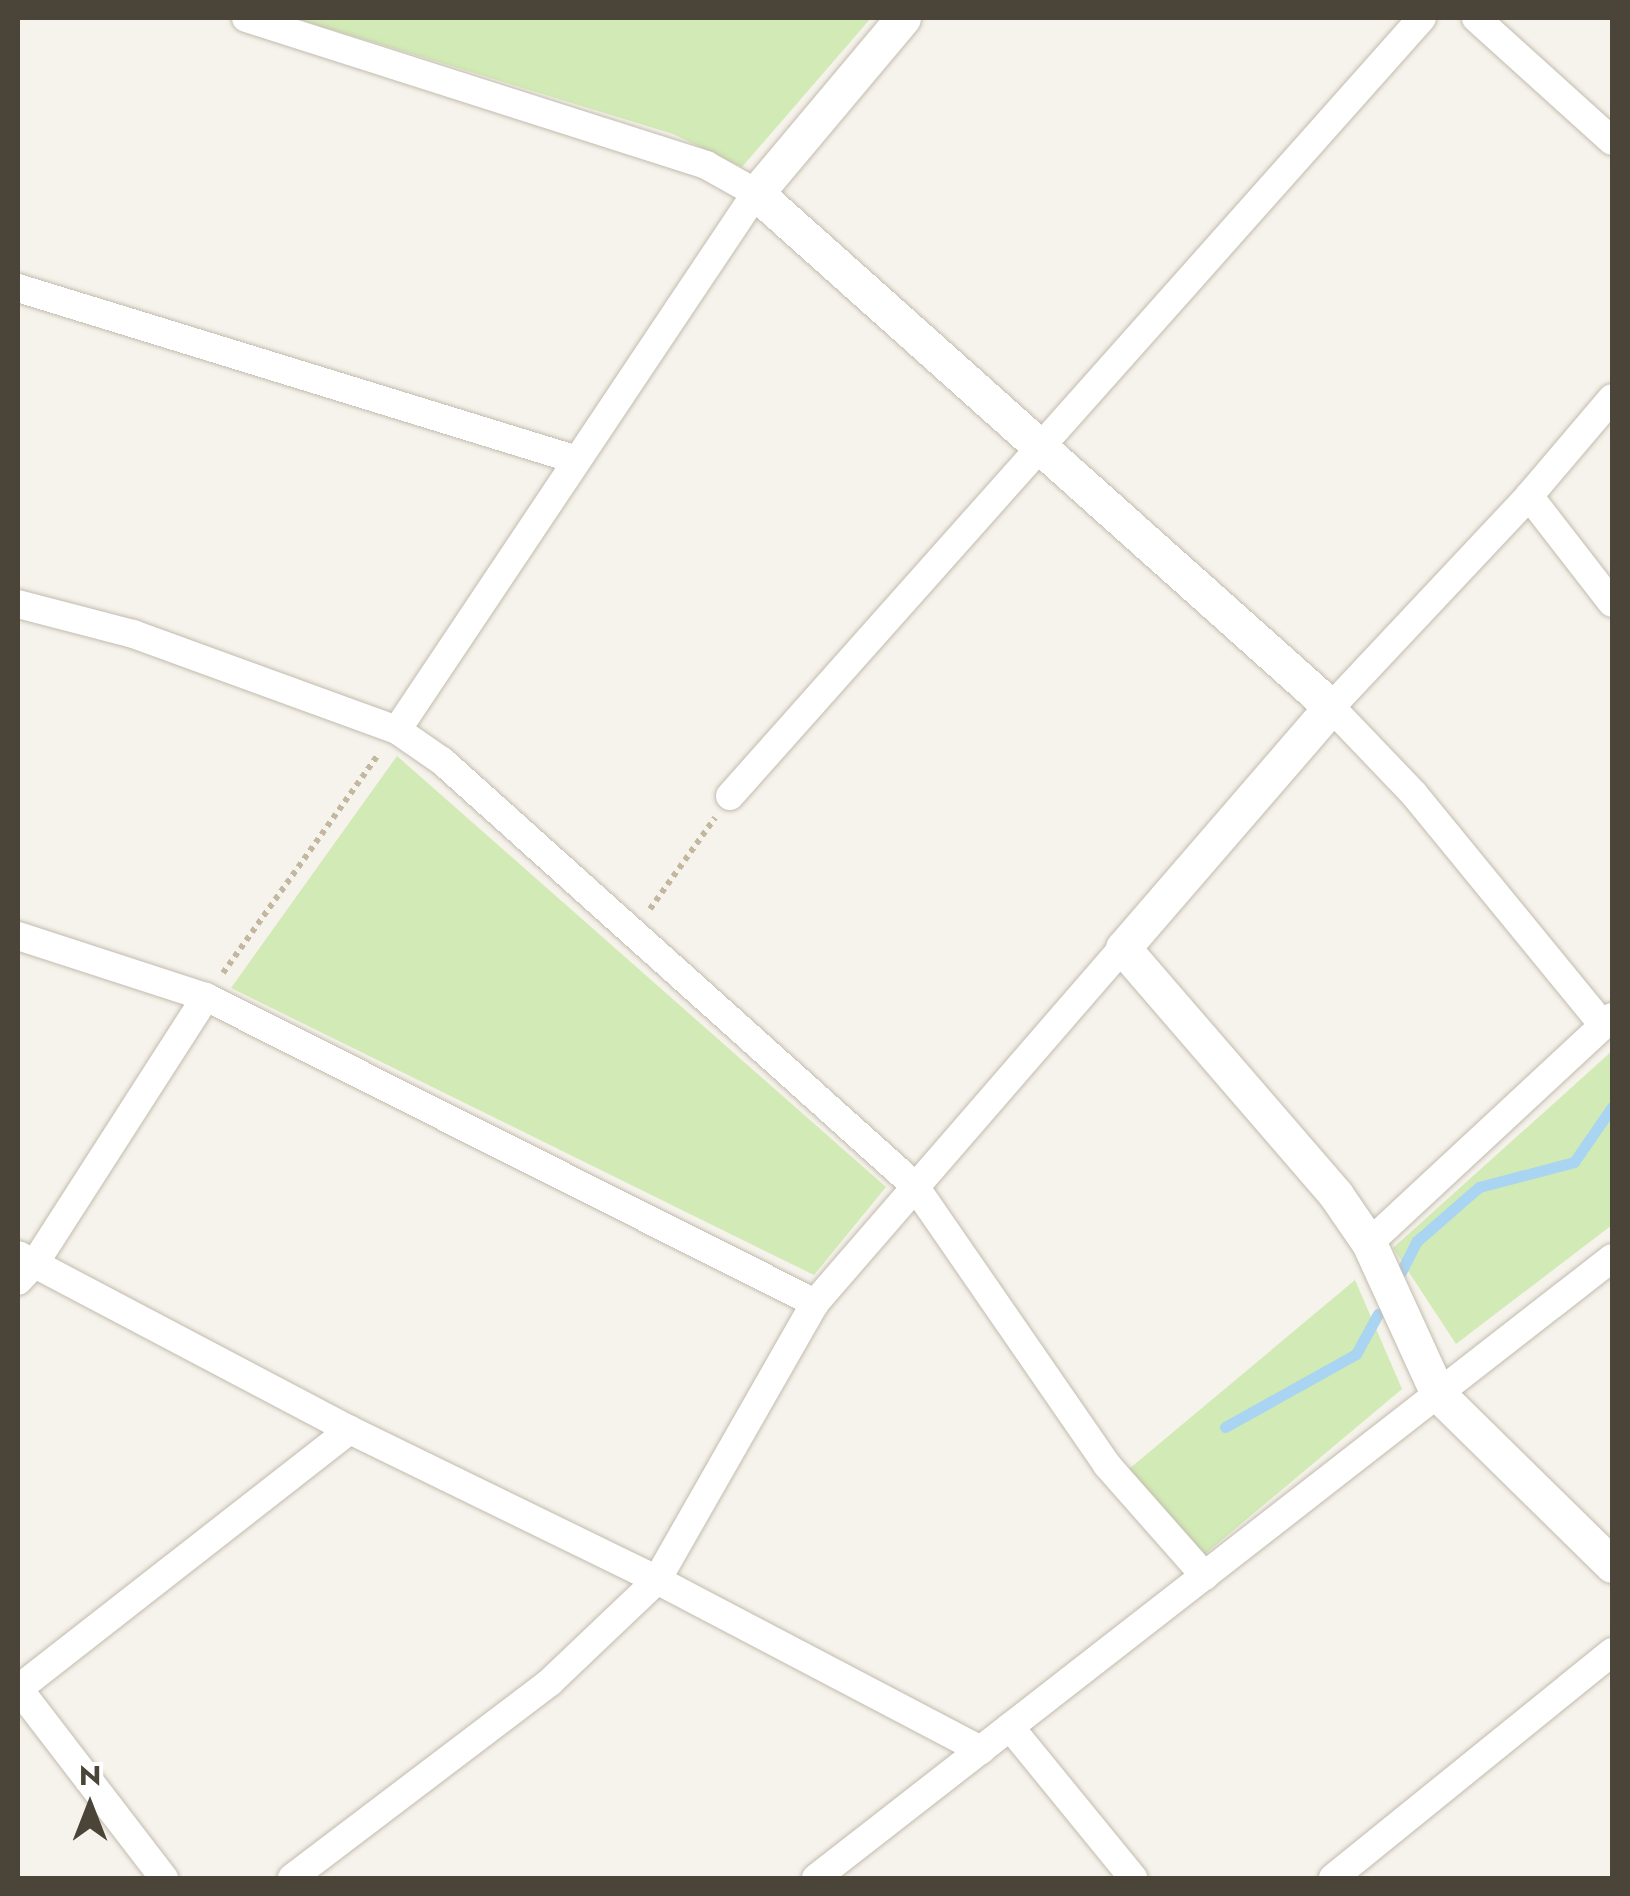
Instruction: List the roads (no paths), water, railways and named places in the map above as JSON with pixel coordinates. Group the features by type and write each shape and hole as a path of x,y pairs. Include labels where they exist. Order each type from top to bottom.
{"street":[{"path":"246,18 706,165 756,193 1331,706 1414,794 1608,1021 1369,1243"},
{"path":"397,730 574,459 756,193 903,18"},
{"path":"730,796 1422,18"},
{"path":"1476,18 1612,141"},
{"path":"18,288 574,459"},
{"path":"292,1878 550,1682 657,1580 815,1303 1331,706 1528,496 1612,398"},
{"path":"1528,496 1612,602"},
{"path":"18,604 133,634 397,730 442,761 914,1186 1106,1465 1205,1576"},
{"path":"18,936 206,997 815,1303"},
{"path":"1123,948 1336,1195 1369,1243 1438,1394 1612,1564"},
{"path":"206,997 23,1266 657,1580 982,1750"},
{"path":"816,1878 1612,1258"},
{"path":"164,1878 18,1689 350,1430"},
{"path":"1333,1878 1612,1652"},
{"path":"1010,1727 1133,1878"}],"waterway":[{"path":"1401,1272 1417,1241 1479,1187 1574,1162 1612,1107"},
{"path":"1225,1427 1356,1354 1378,1314"}]}
